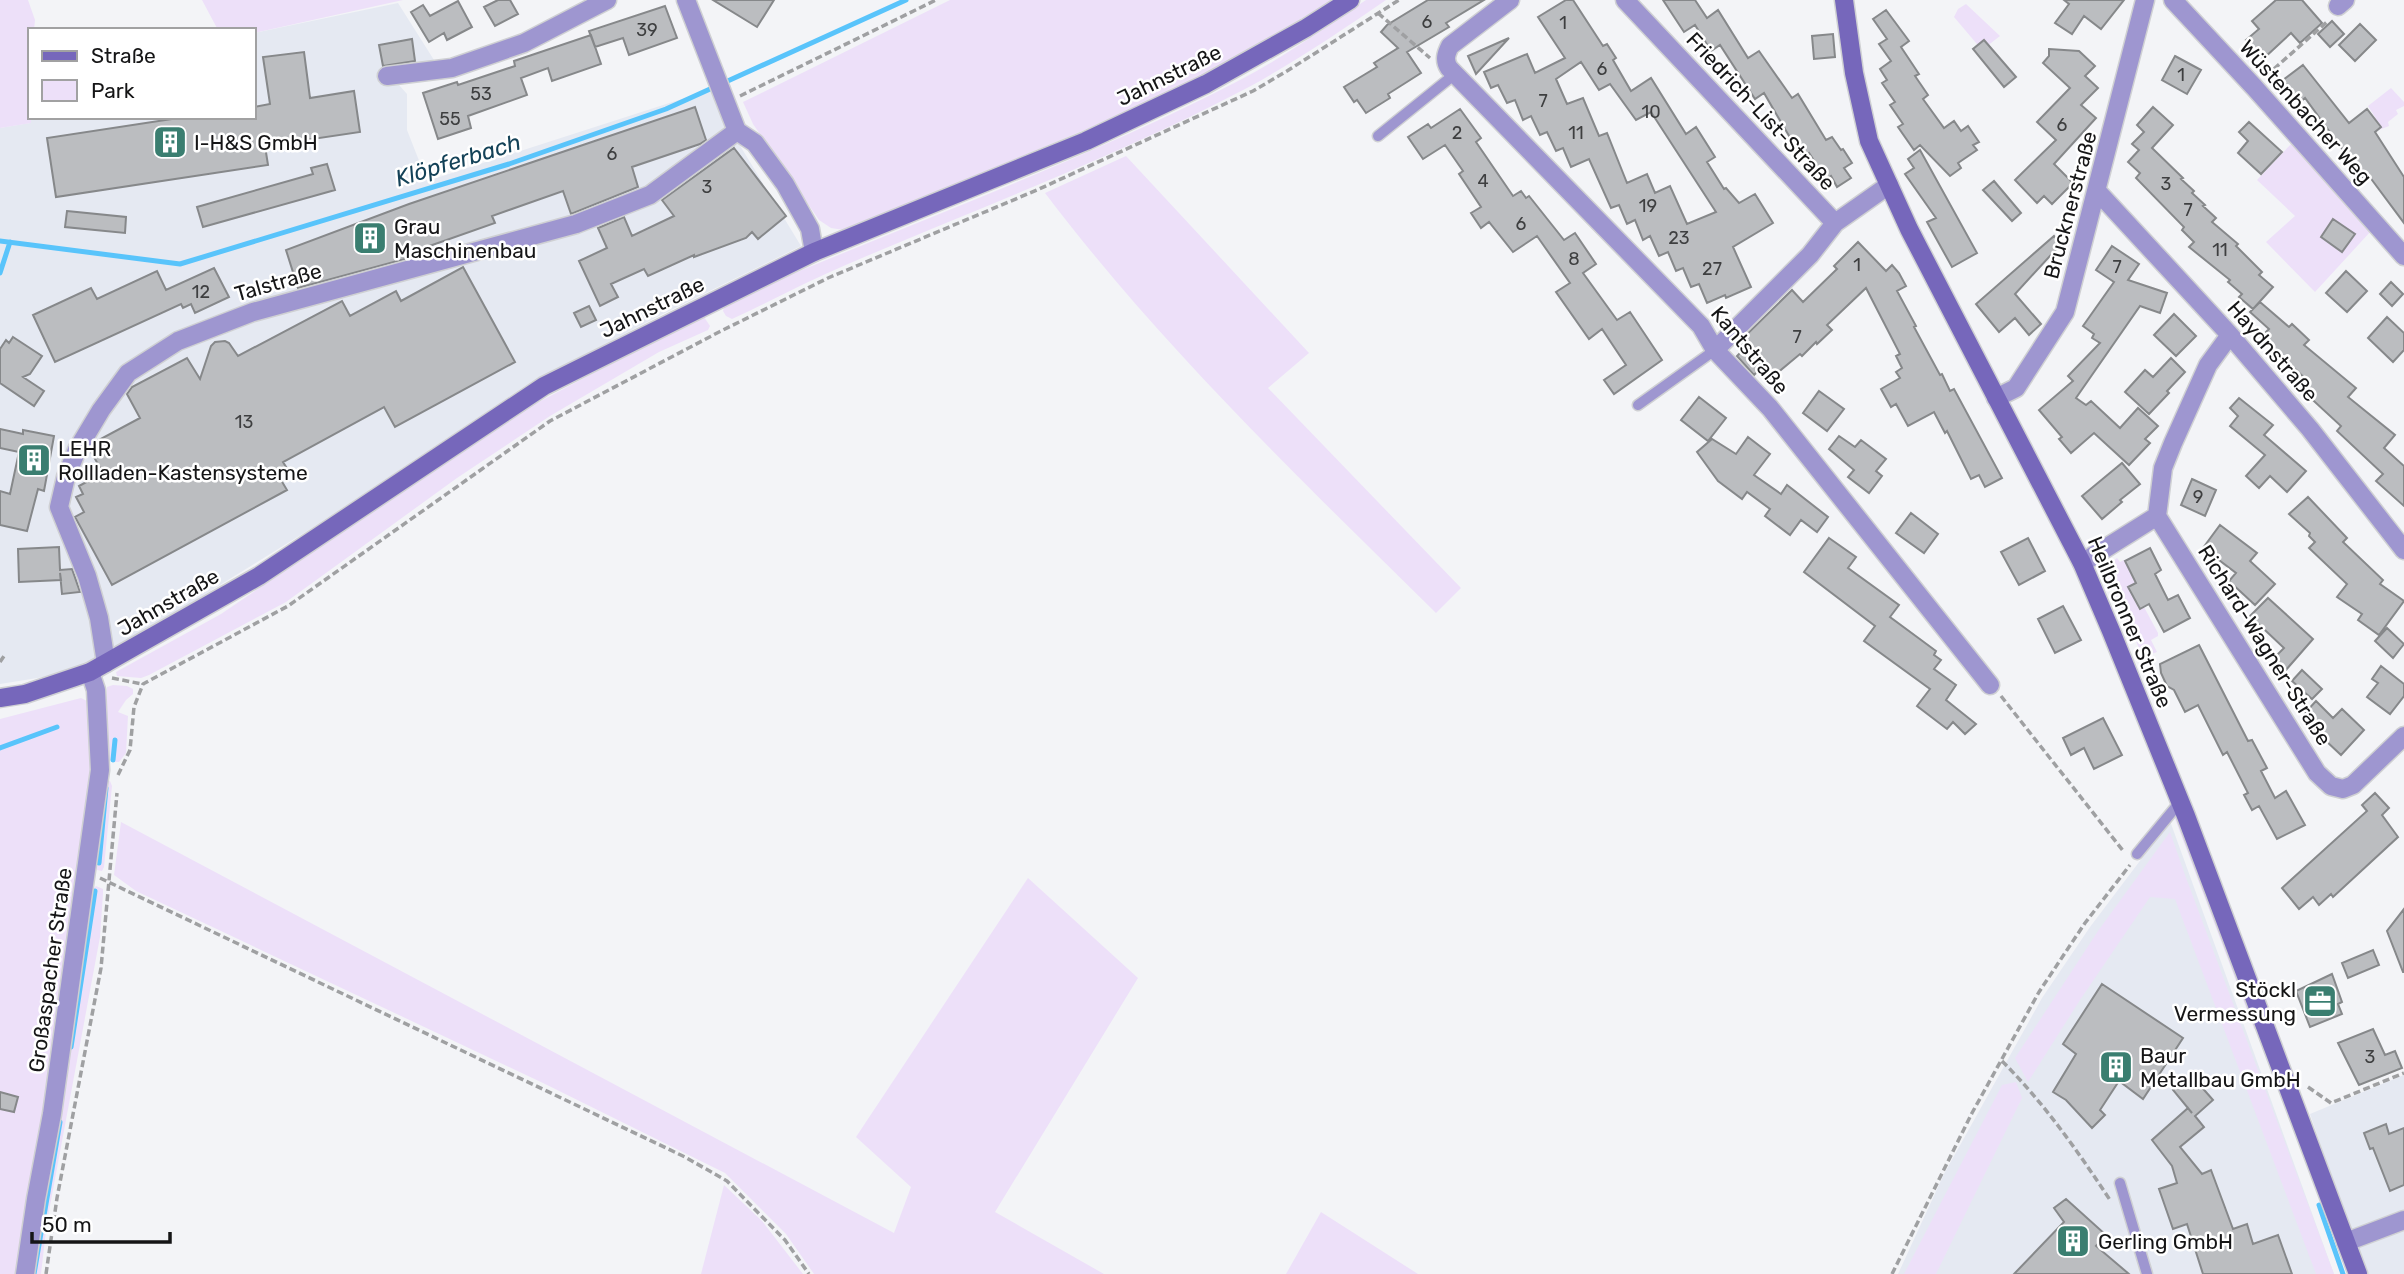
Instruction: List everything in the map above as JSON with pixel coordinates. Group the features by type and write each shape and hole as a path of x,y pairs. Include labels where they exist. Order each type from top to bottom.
{"street":[{"path":"387,76 452,68 524,43 607,0"},
{"path":"686,0 737,131 755,143 785,184 810,229 814,252"},
{"name":"Jahnstraße","path":"0,698 25,694 98,668 259,576 544,386 814,252 1086,141 1206,84 1350,0"},
{"path":"1450,68 1450,46 1510,0"},
{"name":"Friedrich-List-Straße","path":"1625,0 1835,223"},
{"name":"Heilbronner Straße","path":"1844,0 1854,73 1869,141 1996,398 2082,563 2180,802 2358,1274"},
{"name":"Brucknerstraße","path":"1996,398 2016,388 2065,312 2145,0"},
{"name":"Wüstenbacher Weg","path":"2172,0 2404,256"},
{"name":"Kantstraße","path":"1450,68 1701,326 1715,350 1770,408 1990,685"},
{"name":"Talstraße","path":"98,668 99,618 87,576 59,508 66,477 77,450 128,373 178,341 253,312 481,256 576,225 650,195 737,131"},
{"path":"1715,350 1810,255 1835,223 1889,185"},
{"name":"Haydnstraße","path":"2097,191 2230,335 2310,429 2404,550"},
{"path":"2082,563 2157,516 2163,468 2173,443 2208,365 2230,335"},
{"name":"Richard-Wagner-Straße","path":"2157,516 2317,773 2331,786 2343,789 2353,785 2404,736"},
{"name":"Großaspacher Straße","path":"25,1274 52,1114 100,770 96,690 98,668"},
{"path":"2346,1242 2404,1220"}],"lane":[{"path":"1378,136 1450,68"},
{"path":"1638,405 1715,350"},
{"path":"2134,858 2180,802"},
{"path":"2120,1183 2147,1274"}],"path":[{"path":"724,98 936,0"},
{"path":"98,668 113,679 143,684 288,606 562,415 816,283 1037,190 1215,109 1287,71 1399,0"},
{"path":"2253,87 2337,13 2341,3"},
{"path":"1378,13 1430,58 1450,68"},
{"path":"0,662 4,656"},
{"path":"118,776 131,750 134,707 143,684"},
{"path":"1892,1274 1972,1113 2039,992 2085,923 2134,858 2010,705 1990,685"},
{"path":"46,1274 57,1198 101,968 117,789"},
{"path":"87,873 685,1157 727,1181 785,1240 809,1274"},
{"path":"2002,1061 2060,1127 2115,1208"},
{"path":"2290,1093 2305,1086 2331,1103 2404,1073"}],"shaded area":[{"path":"398,3 434,60 384,68 407,94 407,130 427,181 716,88 736,139 801,246 531,382 312,528 81,671 0,684 0,128 30,123 31,119 256,119 256,33"},
{"path":"2170,821 2334,1274 1898,1274 1944,1174 2042,998 2090,927"},
{"path":"2404,1075 2404,1274 2365,1274 2310,1114"}],"green space":[{"path":"0,0 28,0 35,20 34,28 28,28 28,119 31,119 31,123 0,128"},
{"path":"202,0 403,0 256,33 256,28 217,28"},
{"path":"950,0 1333,0 1206,74 1087,129 844,230 831,228 819,220 753,124 743,102"},
{"path":"1366,0 1386,0 1283,68 1198,113 1099,159 833,271 732,319 723,311 729,301 1051,168 1178,111 1272,62"},
{"path":"1966,4 2000,36 1982,50 1954,17 1958,9"},
{"path":"2391,88 2404,102 2404,106 2396,110 2398,114 2388,122 2389,126 2379,130 2380,125 2368,106"},
{"path":"2292,143 2371,231 2315,292 2266,242 2295,216 2257,180"},
{"path":"1126,156 1309,353 1268,388 1461,588 1436,613 1283,462 1184,358 1045,193"},
{"path":"699,317 704,317 710,326 708,330 659,352 550,416 457,478 286,602 149,675 141,678 117,676 116,672 221,614 535,404"},
{"path":"2117,558 2120,562 2124,560 2139,591 2135,601 2139,609 2144,607 2158,633 2158,636 2151,640 2157,652 2143,657 2106,574 2105,567"},
{"path":"113,685 133,689 133,694 118,712 128,716 126,753 119,762 112,762 107,757 107,687"},
{"path":"81,698 87,701 92,715 94,746 83,873 44,1104 19,1274 0,1274 0,719"},
{"path":"110,781 112,786 102,871 97,870 95,864 104,785"},
{"path":"2177,818 2256,1028 2254,1029 2175,819"},
{"path":"121,822 894,1233 911,1187 856,1137 1028,878 1138,978 995,1212 1104,1274 814,1274 786,1234 725,1173 543,1083 136,891 114,875"},
{"path":"2170,832 2334,1274 2316,1274 2175,899 2150,897 2028,1082 2015,1058 2098,931"},
{"path":"96,886 103,889 100,937 47,1222 41,1274 30,1274 92,890"},
{"path":"2016,1082 2022,1098 1936,1274 1904,1274 2002,1085"},
{"path":"724,1185 762,1221 803,1274 701,1274"},
{"path":"1321,1212 1418,1274 1286,1274"}],"building":[{"path":"498,0 510,0 518,14 495,26 484,7"},
{"path":"713,0 774,0 757,27"},
{"path":"1428,0 1484,0 1446,23 1449,27 1407,52 1421,73 1388,94 1390,98 1366,113 1344,87 1377,67 1374,63 1398,48 1381,32 1387,25"},
{"path":"1566,0 1573,0 1603,46 1607,44 1616,58 1613,60 1631,91 1651,78 1686,134 1696,127 1715,157 1707,162 1724,189 1739,203 1755,194 1773,223 1733,247 1751,287 1707,303 1699,284 1691,287 1683,268 1676,271 1668,252 1659,256 1650,236 1643,240 1635,220 1627,224 1619,205 1611,208 1589,159 1571,167 1563,148 1556,151 1547,132 1540,135 1531,116 1523,120 1515,100 1507,103 1498,85 1491,88 1484,72 1527,54 1535,73 1565,58 1538,17","holes":["1581,62 1599,90 1610,84 1636,120 1651,112 1716,212 1687,224 1670,186 1655,193 1647,174 1627,183 1607,133 1599,136 1583,98 1567,104 1556,79"]},
{"path":"1663,0 1695,0 1707,18 1718,10 1748,58 1759,51 1792,98 1798,94 1826,140 1832,137 1841,150 1843,149 1852,163 1844,168 1851,178 1837,187 1831,176 1826,179 1809,153 1803,157 1764,93 1755,99 1720,45 1711,51 1695,25 1684,32"},
{"path":"2064,0 2124,0 2101,29 2084,16 2072,34 2055,23 2069,4"},
{"path":"2276,0 2302,0 2322,23 2300,43 2291,33 2263,59 2246,40 2259,29 2252,21"},
{"path":"458,1 472,27 447,40 444,33 429,42 411,12 423,5 430,16"},
{"path":"665,6 677,38 629,55 623,38 595,47 589,31"},
{"path":"1886,10 1909,41 1901,47 1919,74 1915,76 1928,95 1923,99 1944,128 1954,121 1961,131 1968,126 1979,142 1973,145 1977,150 1958,163 1961,168 1950,176 1920,145 1914,150 1898,127 1903,124 1890,105 1895,102 1882,83 1887,80 1880,69 1891,61 1879,44 1887,39 1873,19"},
{"path":"2332,21 2344,34 2330,47 2318,34"},
{"path":"2360,24 2376,40 2355,61 2339,45"},
{"path":"1833,34 1835,57 1814,59 1812,36"},
{"path":"591,35 601,64 552,81 548,68 521,78 527,95 468,116 471,128 438,139 423,93 457,82 458,85 515,66 514,61"},
{"path":"1509,38 1476,74 1468,56"},
{"path":"412,39 415,61 383,66 379,45"},
{"path":"1984,40 2016,77 2004,87 1973,49"},
{"path":"2049,49 2079,51 2095,66 2085,76 2098,88 2081,105 2096,118 2054,164 2073,183 2052,204 2044,196 2037,203 2015,180 2056,140 2037,122 2070,88 2043,63 2049,56"},
{"name":"I-H&S GmbH","path":"304,52 310,98 354,91 360,132 265,146 268,165 56,197 47,138 172,119 256,119 256,107 270,104 263,57"},
{"path":"2175,56 2201,70 2187,94 2162,80"},
{"path":"2303,65 2349,123 2367,109 2381,127 2375,132 2404,177 2404,223 2369,176 2364,179 2305,98 2300,102 2283,80"},
{"path":"695,107 706,140 632,167 638,187 571,214 563,191 492,216 495,223 421,249 422,254 298,288 286,250 409,204"},
{"path":"2153,107 2173,125 2152,148 2183,178 2181,179 2194,191 2192,193 2216,218 2212,222 2238,244 2236,246 2262,272 2259,275 2273,287 2253,309 2239,297 2242,294 2228,282 2230,280 2189,247 2194,242 2182,230 2184,227 2136,178 2140,173 2128,162 2139,150 2132,144 2144,132 2137,125"},
{"path":"1460,109 1481,138 1476,142 1513,196 1521,191 1526,198 1529,196 1564,240 1575,233 1596,264 1583,273 1617,320 1630,312 1662,360 1614,394 1604,380 1626,365 1602,329 1589,339 1556,292 1570,283 1537,236 1513,252 1489,222 1481,228 1471,213 1481,207 1459,174 1463,171 1445,145 1423,159 1408,137 1428,124 1431,128"},
{"path":"2249,122 2282,152 2261,174 2238,153 2248,141 2239,132"},
{"path":"734,148 786,216 758,239 752,232 746,238 694,255 648,276 644,269 611,284 618,297 600,306 579,261 607,248 598,228 624,217 632,236 674,216 662,200"},
{"path":"1920,150 1977,253 1952,267 1927,222 1936,218 1905,174 1914,168 1908,159"},
{"path":"327,164 335,190 203,227 197,207 313,174 311,168"},
{"path":"1994,181 2021,213 2012,221 1983,190"},
{"path":"67,211 126,217 125,233 65,227"},
{"path":"2333,219 2355,234 2342,252 2321,237"},
{"path":"2054,236 2061,244 2015,294 2041,324 2029,335 2015,318 1999,332 1976,304"},
{"path":"1858,242 1886,271 1892,265 1899,273 1906,286 1897,291 1916,326 1914,327 1950,391 1954,389 2002,478 1985,487 1979,475 1971,479 1947,431 1945,433 1934,412 1908,426 1896,404 1891,407 1881,389 1900,378 1896,372 1902,368 1896,356 1900,354 1866,288 1827,325 1832,330 1770,379 1760,369 1754,375 1737,356 1742,351 1736,345 1792,290 1803,302 1837,269 1834,266"},
{"path":"2112,246 2139,264 2128,280 2167,293 2160,313 2140,306 2076,398 2086,405 2091,401 2120,428 2138,408 2158,426 2145,439 2150,443 2129,465 2094,433 2071,453 2059,439 2062,437 2039,410 2073,381 2068,376 2100,343 2092,338 2094,334 2083,326 2114,282 2096,270"},
{"path":"463,267 515,362 395,427 384,407 283,462 288,470 278,475 287,490 112,585 75,517 84,512 76,497 83,494 79,486 103,473 90,450 95,442 140,418 127,394 132,387 187,358 200,379 211,346 215,342 229,343 238,356 342,301 350,316 396,291 401,301"},
{"path":"214,268 229,297 195,313 191,304 183,308 181,304 55,362 33,315 91,288 97,299 157,271 166,290"},
{"path":"2346,271 2367,291 2347,312 2326,293"},
{"path":"2391,282 2403,294 2392,306 2380,294"},
{"path":"2260,302 2289,327 2292,324 2309,340 2304,345 2356,388 2348,397 2395,435 2384,448 2404,466 2404,506 2376,481 2383,474 2337,431 2341,426 2303,391 2310,383 2261,337 2269,329 2250,312"},
{"path":"589,306 596,320 581,327 574,313"},
{"path":"2174,314 2196,336 2176,356 2154,335"},
{"path":"2387,317 2404,333 2404,350 2393,362 2368,338"},
{"path":"13,337 42,356 30,374 23,377 44,391 34,406 0,383 0,349 6,340 9,343"},
{"path":"2171,358 2185,372 2149,414 2125,392 2145,370 2153,377"},
{"path":"1819,391 1844,409 1827,431 1803,413"},
{"path":"1699,397 1726,418 1708,441 1681,420"},
{"path":"2239,398 2273,425 2264,435 2306,471 2287,492 2270,476 2259,488 2246,476 2265,455 2230,426 2238,416 2230,408"},
{"path":"0,429 54,436 44,491 38,489 27,531 0,525 0,491 10,494 19,452 0,448"},
{"path":"1839,436 1855,447 1861,440 1886,459 1876,471 1882,476 1869,493 1848,477 1854,470 1829,449"},
{"path":"1748,437 1770,454 1754,475 1781,494 1787,485 1828,517 1817,532 1801,520 1790,535 1765,516 1770,509 1747,492 1742,499 1718,481 1697,452 1712,439 1736,454"},
{"path":"2122,463 2140,484 2102,519 2082,496"},
{"path":"2192,479 2216,490 2205,516 2181,505"},
{"path":"2308,497 2347,538 2343,542 2383,580 2380,584 2404,601 2379,635 2358,620 2362,614 2337,597 2347,584 2309,548 2315,542 2309,536 2310,533 2289,514"},
{"path":"1911,513 1938,534 1924,553 1896,533"},
{"path":"2220,525 2257,553 2250,561 2275,584 2255,605 2229,581 2236,573 2203,548"},
{"path":"1829,538 1856,557 1848,568 1899,605 1890,617 1936,651 1934,655 1941,660 1934,669 1956,685 1946,700 1976,724 1965,734 1953,722 1947,729 1917,706 1930,689 1864,641 1875,626 1804,572"},
{"path":"2028,538 2045,571 2019,585 2001,552"},
{"path":"59,547 60,570 72,569 80,592 62,594 61,580 19,582 18,549"},
{"path":"2150,548 2161,570 2155,574 2168,600 2178,595 2190,618 2164,632 2149,604 2140,609 2128,587 2136,583 2125,561"},
{"path":"2268,598 2313,639 2285,671 2275,657 2284,648 2250,616"},
{"path":"2063,606 2081,640 2055,653 2038,619"},
{"path":"2387,628 2404,644 2393,658 2375,641"},
{"path":"2199,645 2248,741 2252,740 2267,768 2261,771 2275,798 2286,791 2305,825 2277,839 2259,806 2252,810 2244,795 2248,793 2227,752 2223,755 2198,705 2185,712 2174,690 2167,686 2161,673 2160,664"},
{"path":"2381,666 2404,684 2404,696 2390,714 2367,697 2378,683 2372,679"},
{"path":"2302,670 2322,689 2312,699 2292,681"},
{"path":"2316,701 2333,718 2342,709 2364,730 2341,755 2308,724 2312,720 2305,713"},
{"path":"2103,718 2122,755 2094,769 2084,748 2071,755 2063,738"},
{"path":"2375,793 2389,808 2382,815 2398,837 2333,897 2331,894 2319,905 2313,897 2299,909 2282,888 2367,811 2362,805"},
{"path":"2404,909 2404,972 2403,972 2387,931"},
{"path":"2373,950 2379,965 2348,978 2342,963"},
{"path":"2332,974 2342,1002 2338,1004 2342,1014 2310,1027 2296,991"},
{"name":"Baur Metallbau GmbH","path":"2102,984 2183,1038 2143,1099 2119,1081 2100,1110 2105,1115 2092,1128 2066,1100 2053,1092 2076,1054 2063,1044"},
{"path":"2373,1029 2385,1055 2395,1051 2402,1068 2359,1085 2338,1043"},
{"path":"2191,1075 2213,1100 2195,1116 2204,1127 2180,1147 2202,1174 2211,1170 2233,1229 2247,1224 2253,1244 2278,1235 2292,1274 2203,1274 2187,1224 2173,1229 2159,1189 2177,1183 2172,1166 2152,1140 2188,1108 2173,1090"},
{"path":"0,1092 18,1097 14,1112 0,1109"},
{"path":"2386,1124 2389,1134 2404,1128 2404,1185 2390,1191 2364,1133"},
{"name":"Gerling GmbH","path":"2066,1199 2106,1235 2096,1246 2129,1274 2014,1274 2064,1222 2054,1208"}],"waterway":[{"name":"Klöpferbach","path":"0,241 180,264 509,164 666,109 906,0"},
{"path":"0,273 10,242"},
{"path":"0,748 57,727"},
{"path":"113,760 115,740"},
{"path":"99,863 106,788"},
{"path":"71,1047 95,891"},
{"path":"34,1274 60,1122"},
{"path":"2319,1205 2343,1274"}],"place":[{"name":"I-H&S GmbH","path":"170,142"},
{"name":"Grau Maschinenbau","path":"370,238"},
{"name":"LEHR Rollladen-Kastensysteme","path":"34,460"},
{"name":"Stöckl Vermessung","path":"2320,1001"},
{"name":"Baur Metallbau GmbH","path":"2116,1067"},
{"name":"Gerling GmbH","path":"2073,1241"}]}
